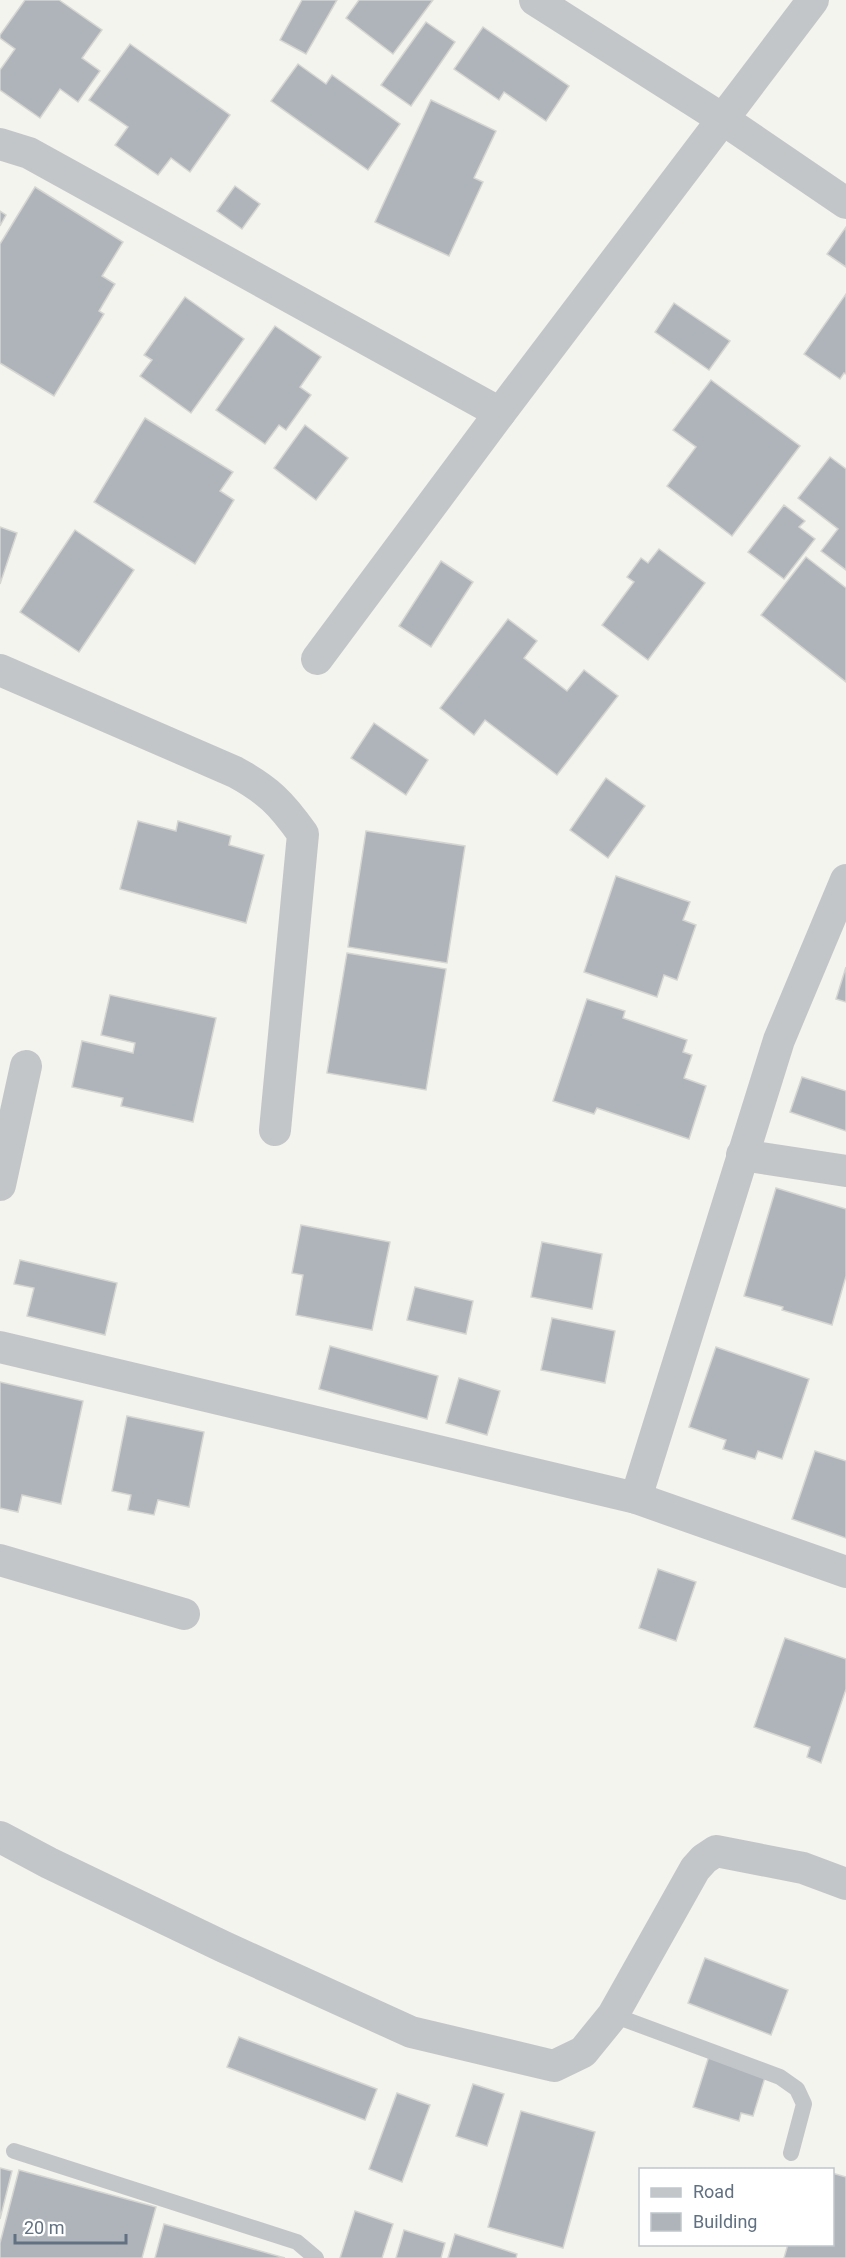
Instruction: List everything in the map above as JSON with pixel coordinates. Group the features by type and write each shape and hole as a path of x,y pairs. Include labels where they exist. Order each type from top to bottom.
{"street":[{"path":"535,0 724,120 846,203"},
{"path":"317,658 813,0"},
{"path":"0,144 29,153 500,413"},
{"path":"0,670 235,772 260,786 284,807 303,834 275,1130"},
{"path":"636,1498 779,1040 846,880"},
{"path":"0,1185 26,1066"},
{"path":"742,1155 846,1171"},
{"path":"0,1347 636,1498 846,1572"},
{"path":"0,1560 184,1614"},
{"path":"0,1837 213,1942 411,2032 554,2066 583,2052 613,2014 695,1869 716,1851 803,1868 846,1884"}],"lane":[{"path":"613,2014 780,2077 797,2089 804,2104 791,2153"},
{"path":"14,2151 297,2242 316,2258"}],"building":[{"path":"25,0 59,0 102,30 82,58 100,71 78,102 60,89 40,118 0,90 0,70 15,49 0,38 0,35"},
{"path":"302,0 337,0 306,54 280,40"},
{"path":"359,0 433,0 393,54 346,18"},
{"path":"426,22 455,42 411,106 381,85"},
{"path":"483,27 569,86 546,121 504,92 499,100 454,69"},
{"path":"130,44 230,115 190,172 171,158 158,175 115,145 128,127 89,100"},
{"path":"298,64 326,84 332,75 400,124 368,170 271,101"},
{"path":"431,100 496,131 474,178 483,182 449,256 375,222"},
{"path":"235,186 260,204 242,229 217,211"},
{"path":"35,187 123,242 102,276 115,284 99,311 104,314 54,396 0,363 0,244"},
{"path":"0,211 6,215 0,226"},
{"path":"846,227 846,267 827,254"},
{"path":"846,294 846,374 844,373 840,379 804,354"},
{"path":"185,297 244,339 191,413 140,376 152,360 144,355"},
{"path":"674,303 730,341 709,370 655,332"},
{"path":"275,326 321,357 300,387 311,395 286,430 279,425 265,444 216,410"},
{"path":"711,380 800,446 732,536 667,486 696,447 673,430"},
{"path":"145,418 233,472 220,491 234,500 195,564 94,502"},
{"path":"305,425 348,458 316,500 274,468"},
{"path":"830,457 846,469 846,570 821,551 838,529 798,498"},
{"path":"784,505 805,521 799,527 815,539 784,579 748,552"},
{"path":"0,527 17,533 0,584"},
{"path":"75,530 134,570 79,652 20,612"},
{"path":"659,549 705,583 648,660 602,625 634,582 627,577 641,558 648,563"},
{"path":"806,557 846,588 846,682 761,615"},
{"path":"441,561 473,582 431,647 399,626"},
{"path":"508,619 537,641 524,658 567,691 584,670 618,696 557,775 485,720 474,735 440,708"},
{"path":"374,723 428,760 406,795 351,758"},
{"path":"606,778 645,806 608,858 570,830"},
{"path":"138,821 176,831 178,821 231,836 229,845 264,855 246,923 120,889"},
{"path":"366,831 465,846 447,963 348,947"},
{"path":"616,876 690,902 683,920 696,925 677,980 664,975 657,997 584,972"},
{"path":"347,953 446,969 426,1090 327,1073"},
{"path":"846,967 846,1002 836,999"},
{"path":"110,995 216,1018 193,1122 121,1106 123,1098 72,1087 82,1041 133,1053 135,1043 101,1035"},
{"path":"587,999 625,1011 623,1018 687,1040 683,1052 692,1055 684,1078 706,1086 689,1139 597,1108 594,1114 553,1101"},
{"path":"802,1077 846,1091 846,1131 790,1112"},
{"path":"776,1188 846,1209 846,1276 832,1325 744,1296"},
{"path":"301,1225 390,1242 372,1330 296,1315 303,1275 292,1273"},
{"path":"542,1242 602,1254 592,1309 531,1297"},
{"path":"20,1260 117,1283 105,1335 27,1316 34,1288 14,1284"},
{"path":"415,1287 473,1301 466,1334 407,1320"},
{"path":"552,1318 615,1331 605,1383 541,1370"},
{"path":"330,1346 438,1376 427,1419 319,1389"},
{"path":"716,1347 809,1379 782,1459 758,1451 755,1459 723,1449 726,1440 689,1427"},
{"path":"459,1378 500,1391 487,1435 446,1423"},
{"path":"0,1382 83,1401 61,1504 22,1495 18,1512 0,1508"},
{"path":"127,1416 204,1432 189,1507 158,1500 154,1515 128,1510 131,1495 112,1491"},
{"path":"815,1451 846,1461 846,1538 792,1519"},
{"path":"658,1569 696,1582 676,1641 639,1628"},
{"path":"785,1638 846,1659 846,1689 821,1763 807,1757 810,1747 754,1727"},
{"path":"705,1958 788,1990 771,2035 688,2003"},
{"path":"239,2037 377,2089 365,2120 227,2067"},
{"path":"709,2056 766,2074 753,2116 741,2113 739,2121 693,2107"},
{"path":"473,2084 504,2094 487,2146 456,2136"},
{"path":"397,2093 430,2105 402,2182 369,2169"},
{"path":"521,2111 595,2132 563,2248 488,2227"},
{"path":"0,2168 12,2171 0,2219"},
{"path":"19,2170 156,2207 142,2258 0,2258 0,2243"},
{"path":"834,2174 846,2177 846,2258 784,2258 787,2246 834,2246"},
{"path":"355,2211 393,2224 382,2258 340,2258"},
{"path":"164,2224 285,2258 155,2258"},
{"path":"404,2230 445,2243 441,2258 396,2258"},
{"path":"455,2234 517,2254 516,2258 448,2258"}]}
